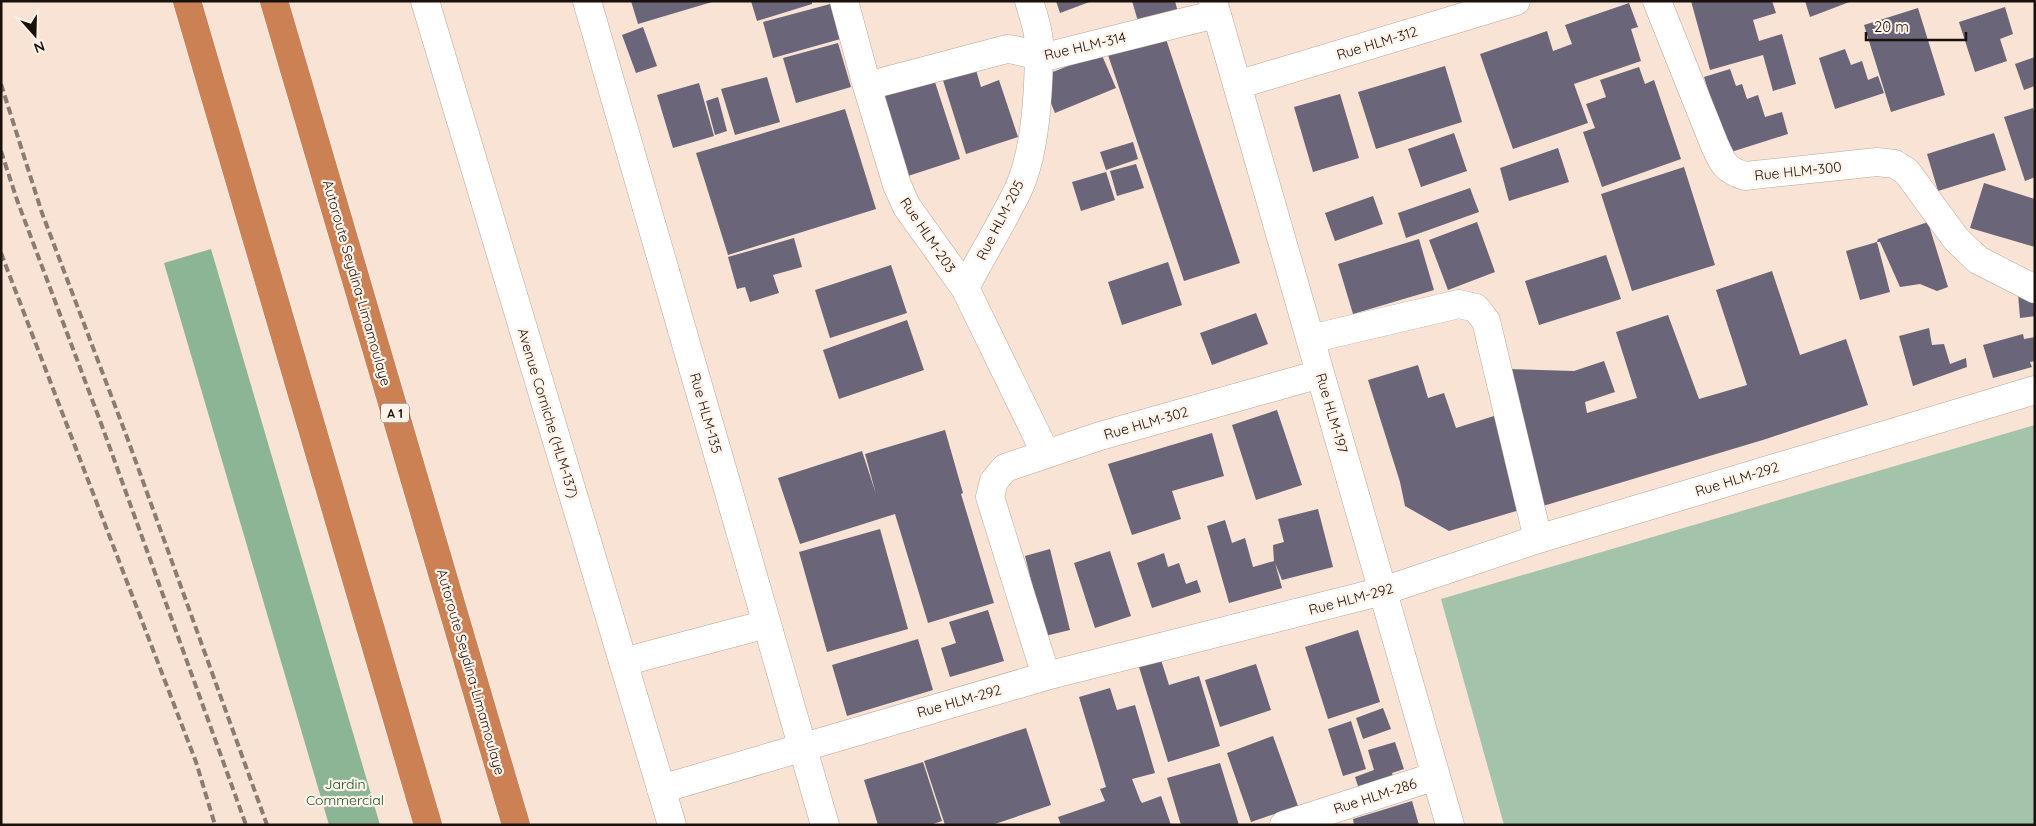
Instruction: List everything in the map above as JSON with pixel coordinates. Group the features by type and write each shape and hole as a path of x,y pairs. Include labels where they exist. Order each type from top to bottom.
{"highway":[{"path":"187,1 428,825"},
{"name":"Autoroute Seydina-Limamoulaye","path":"274,1 516,825"}],"street":[{"name":"Avenue Corniche (HLM-137)","path":"425,1 672,825"},
{"name":"Rue HLM-135","path":"587,1 825,825"},
{"name":"Rue HLM-203","path":"844,1 897,185 907,207 965,288 1046,454"},
{"name":"Rue HLM-205","path":"965,288 1019,188 1032,144 1038,42 1037,28 1029,1"},
{"name":"Rue HLM-312","path":"1237,85 1471,8 1516,1"},
{"name":"Rue HLM-300","path":"1657,1 1721,161 1730,171 1745,176 1878,162 1895,164 1907,172 1956,239 1978,260 2035,289"},
{"name":"Rue HLM-314","path":"867,86 1007,49 1022,50 1037,57 1215,8"},
{"name":"Rue HLM-197","path":"1215,8 1450,825"},
{"path":"1310,339 1459,304 1476,308 1486,321 1538,539"},
{"name":"Rue HLM-302","path":"1046,676 990,497 994,481 1005,468 1100,436 1320,374"},
{"name":"Rue HLM-292","path":"661,789 1046,676 1383,591 1538,539 2035,390"},
{"path":"623,662 767,624"},
{"name":"Rue HLM-286","path":"1284,825 1436,776"}],"green space":[{"name":"Jardin Commercial","path":"211,249 380,825 329,825 164,263"},
{"path":"2035,425 2035,825 1504,825 1441,599"}],"building":[{"path":"631,1 712,1 712,2 638,24"},
{"path":"751,1 812,1 812,4 757,21"},
{"path":"1056,1 1092,1 1060,13"},
{"path":"1132,1 1175,1 1179,16 1140,28"},
{"path":"1691,1 1772,1 1776,13 1753,20 1759,41 1782,34 1796,84 1773,91 1763,55 1710,70"},
{"path":"1805,1 1852,1 1810,17"},
{"path":"834,3 844,38 773,58 763,22"},
{"path":"1629,3 1638,27 1631,29 1641,61 1574,84 1588,123 1513,149 1480,54 1547,31 1553,51 1572,44 1565,25"},
{"path":"2005,7 2013,34 2000,39 2007,61 1975,72 1959,22"},
{"path":"1918,8 1945,95 1891,112 1864,25"},
{"path":"643,27 657,66 636,73 622,35"},
{"path":"1164,33 1240,263 1184,281 1107,52"},
{"path":"838,43 851,87 796,103 783,58"},
{"path":"1845,49 1851,65 1862,61 1868,80 1878,76 1884,93 1835,109 1819,58"},
{"path":"1101,53 1116,88 1055,113 1040,77"},
{"path":"2035,57 2035,86 2024,90 2015,64"},
{"path":"974,63 981,87 999,80 1018,137 966,154 941,74"},
{"path":"1445,66 1462,122 1376,149 1358,92"},
{"path":"1639,67 1645,84 1654,80 1681,159 1602,187 1583,132 1595,128 1586,104 1606,97 1600,80"},
{"path":"1730,69 1736,86 1742,84 1747,99 1758,95 1765,117 1782,112 1788,134 1728,153 1704,77"},
{"path":"933,76 960,159 905,177 878,94"},
{"path":"767,77 780,122 735,135 721,89"},
{"path":"699,83 714,136 673,148 657,95"},
{"path":"1340,94 1359,158 1313,172 1294,107"},
{"path":"718,97 727,131 715,135 706,101"},
{"path":"2033,108 2035,114 2035,177 2025,181 2004,117"},
{"path":"845,109 876,209 728,255 696,153"},
{"path":"1454,133 1467,171 1421,187 1408,149"},
{"path":"1994,133 2006,170 1938,191 1927,154"},
{"path":"1133,142 1138,159 1106,170 1100,152"},
{"path":"1558,148 1569,182 1509,201 1500,168"},
{"path":"1136,164 1144,188 1117,196 1110,171"},
{"path":"1684,167 1715,265 1632,291 1601,194"},
{"path":"1106,172 1115,200 1081,211 1072,182"},
{"path":"1984,183 2035,199 2035,247 1970,228"},
{"path":"1470,188 1479,212 1406,238 1398,213"},
{"path":"1373,196 1383,224 1335,241 1325,213"},
{"path":"1477,222 1495,272 1448,290 1429,240"},
{"path":"1928,222 1948,287 1937,291 1920,284 1900,287 1880,242 1877,242 1878,239"},
{"path":"794,238 802,267 773,275 779,293 750,302 745,287 737,289 728,257"},
{"path":"1419,239 1434,290 1353,314 1338,264"},
{"path":"1877,242 1890,292 1860,300 1846,251"},
{"path":"1606,255 1621,299 1539,325 1525,281"},
{"path":"1168,262 1182,305 1122,325 1108,282"},
{"path":"891,265 907,313 830,338 815,290"},
{"path":"1772,271 1800,355 1846,339 1868,405 1766,439 1543,506 1506,369 1574,371 1604,361 1615,392 1585,402 1587,413 1637,398 1616,332 1668,315 1699,399 1747,385 1716,290"},
{"path":"2035,292 2035,316 2020,318 2018,294"},
{"path":"1256,313 1268,344 1212,365 1200,333"},
{"path":"907,320 924,370 839,399 823,350"},
{"path":"1929,328 1932,345 1944,344 1950,364 1966,358 1967,367 1913,386 1899,336"},
{"path":"2023,334 2024,339 2035,337 2035,361 2030,362 2032,367 1993,378 1983,345"},
{"path":"1418,365 1428,398 1444,393 1456,428 1494,416 1523,509 1449,531 1405,506 1400,482 1368,380"},
{"path":"1277,410 1302,485 1256,500 1232,425"},
{"path":"945,430 963,493 961,494 994,603 928,623 895,514 800,544 778,478 862,451 876,494 865,454"},
{"path":"1212,433 1224,476 1172,491 1181,519 1132,535 1108,464"},
{"path":"1318,509 1333,567 1282,580 1275,563 1282,588 1229,603 1207,526 1225,520 1232,543 1245,538 1253,567 1274,561 1273,545 1284,542 1278,519"},
{"path":"880,529 908,629 827,652 799,552"},
{"path":"1050,549 1070,630 1045,636 1025,556"},
{"path":"1110,551 1131,616 1095,628 1074,563"},
{"path":"1164,553 1168,567 1179,563 1186,584 1197,580 1201,592 1152,608 1137,563"},
{"path":"988,610 1004,661 950,677 941,648 956,643 949,622"},
{"path":"1358,630 1380,702 1328,719 1305,647"},
{"path":"918,639 933,690 847,716 832,665"},
{"path":"1161,660 1169,685 1199,676 1220,746 1168,762 1139,667"},
{"path":"1256,664 1271,710 1220,727 1205,680"},
{"path":"1110,688 1117,710 1135,705 1155,773 1132,779 1140,800 1142,803 1161,796 1171,825 1061,825 1058,817 1105,801 1100,789 1106,787 1079,697"},
{"path":"1383,708 1391,729 1363,739 1356,718"},
{"path":"1351,721 1366,769 1343,776 1328,729"},
{"path":"1026,728 1051,805 992,825 945,825 924,761"},
{"path":"1273,736 1298,806 1251,822 1227,753"},
{"path":"1395,742 1404,769 1392,773 1395,783 1359,789 1355,777 1374,770 1368,750"},
{"path":"923,762 942,821 930,825 878,825 864,780"},
{"path":"1220,763 1239,825 1181,825 1167,778"},
{"path":"1412,801 1419,825 1354,825 1353,819"}],"railway":[{"path":"1,84 42,213 128,440 267,825"},
{"path":"1,151 17,200 102,426 246,825"},
{"path":"1,253 196,762 215,825"}]}
